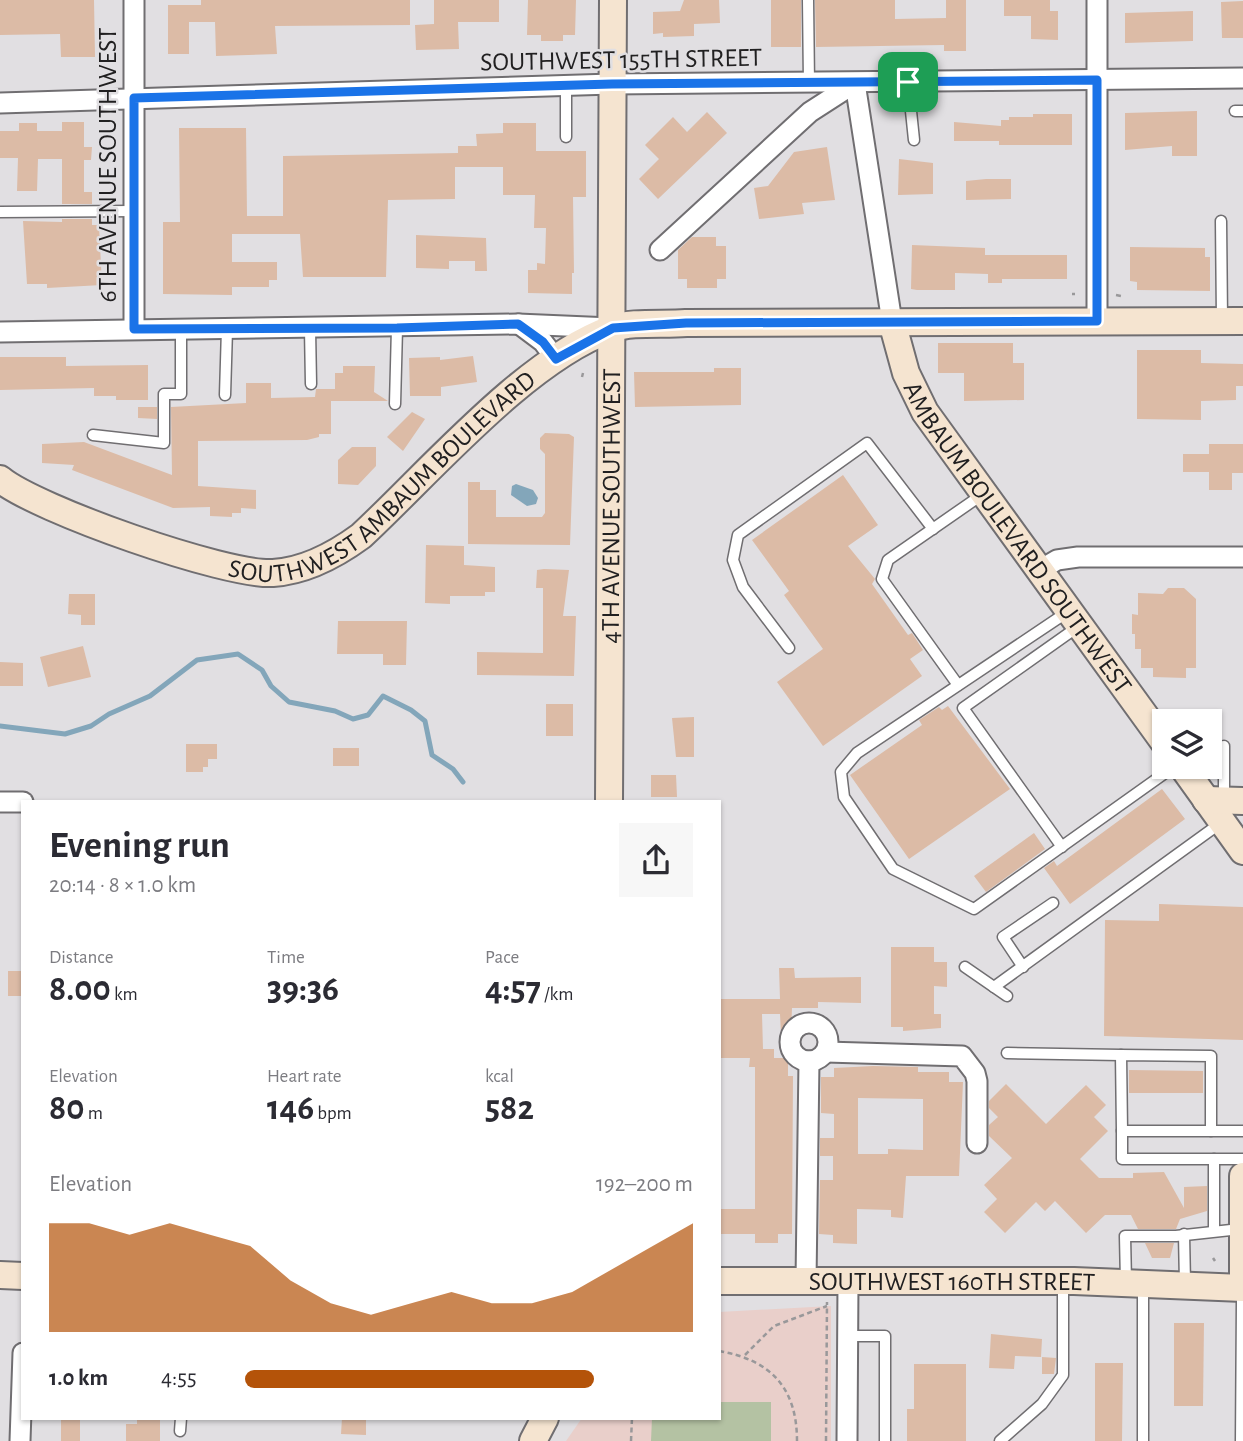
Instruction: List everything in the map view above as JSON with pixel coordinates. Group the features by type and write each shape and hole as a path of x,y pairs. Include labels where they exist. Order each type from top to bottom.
{"street":[{"name":"6TH AVENUE SOUTHWEST","path":"134,0 134,329"},
{"name":"4TH AVENUE SOUTHWEST","path":"609,800 613,0"},
{"path":"1097,0 1097,321"},
{"name":"SOUTHWEST 155TH STREET","path":"0,103 612,84 1243,78"},
{"path":"660,250 810,112 855,83 892,322"},
{"name":"SOUTHWEST AMBAUM BOULEVARD","path":"0,478 47,506 190,557 246,573 274,573 304,567 335,555 361,536 512,392 556,359 613,328 686,323 1233,321"},
{"name":"AMBAUM BOULEVARD SOUTHWEST","path":"892,322 898,350 925,412 1152,725"},
{"path":"0,332 397,328 518,324 613,328"},
{"path":"518,324 543,342 556,359"},
{"path":"1040,570 1057,560 1078,557 1243,557"},
{"path":"1196,779 1224,806 1243,851"},
{"path":"0,802 21,802"},
{"path":"847,1441 848,1336 821,1286 818,1056 962,1056 975,1073 977,1081 977,1143"},
{"path":"1242,1287 1227,1229 1243,1176"},
{"path":"0,1275 21,1276"},
{"name":"SOUTHWEST 160TH STREET","path":"721,1281 821,1286 1063,1282 1242,1287"},
{"path":"721,1297 821,1286"},
{"path":"20,1441 21,1412"}],"lane":[{"path":"808,0 809,83"},
{"path":"908,82 914,140"},
{"path":"566,86 566,136"},
{"path":"0,212 134,211"},
{"path":"1221,221 1233,321"},
{"path":"395,404 397,328"},
{"path":"93,435 164,443 164,394 181,394 181,329"},
{"path":"225,395 227,329"},
{"path":"310,329 311,384"},
{"path":"789,648 743,587 733,561 738,535 867,443 933,529"},
{"path":"958,685 882,579 888,560 984,494"},
{"path":"1074,618 958,685 857,753 841,772 844,797 893,869 974,909 1157,779"},
{"path":"1062,847 963,708 1074,618"},
{"path":"995,987 1224,806 1224,746"},
{"path":"1023,967 1003,937 1053,903"},
{"path":"965,967 1007,996"},
{"path":"1007,1053 1211,1056 1211,1131"},
{"path":"1121,1055 1122,1159 1243,1159"},
{"path":"1122,1131 1243,1131"},
{"path":"1143,1441 1134,1283 1125,1236 1227,1229 1214,1159"},
{"path":"1184,1234 1185,1285"},
{"path":"1000,1441 1042,1404 1063,1375 1063,1282"},
{"path":"1241,1441 1242,1287"},
{"path":"848,1336 885,1336 885,1441"},
{"path":"180,1431 181,1420"}],"path":[{"path":"745,1355 821,1286"},
{"path":"821,1286 826,1441"},
{"path":"721,1351 745,1355 766,1368 784,1387 797,1416 797,1441"},
{"path":"631,1441 632,1420"}],"shaded area":[{"path":"831,1306 831,1441 566,1441 581,1420 721,1420 721,1312"}],"green space":[{"path":"721,1402 771,1402 771,1441 651,1441 652,1420 721,1420"}],"water":[{"path":"516,484 533,490 538,498 536,504 527,506 511,495 512,486"}],"building":[{"path":"0,0 94,0 95,57 61,57 60,34 0,35"},
{"path":"201,0 410,0 410,25 275,26 277,54 216,56 215,22 189,22 189,54 168,54 168,5 201,5"},
{"path":"434,0 499,0 499,22 458,22 459,49 416,50 415,25 434,24"},
{"path":"528,0 576,0 575,35 563,35 563,41 541,41 541,35 527,35"},
{"path":"684,0 719,0 720,23 694,24 694,36 663,37 663,33 653,34 653,12 680,11"},
{"path":"771,0 801,0 801,47 771,47"},
{"path":"815,0 895,0 895,19 946,18 946,0 966,0 966,51 944,51 944,45 816,47"},
{"path":"1004,0 1050,0 1050,11 1058,11 1058,40 1031,39 1031,16 1004,16"},
{"path":"1243,1 1243,38 1222,38 1221,2"},
{"path":"1193,11 1193,41 1125,43 1125,13"},
{"path":"1197,111 1197,156 1172,156 1172,146 1125,150 1125,113"},
{"path":"707,112 727,133 658,199 639,179 659,159 645,145 673,117 687,132"},
{"path":"1033,114 1072,114 1072,145 999,145 999,141 954,141 954,122 1001,126 1001,120 1009,120 1009,117 1033,117"},
{"path":"62,122 84,122 84,147 92,147 91,160 84,160 84,192 92,192 92,204 62,204 62,159 38,159 37,191 17,191 18,158 0,158 0,131 19,131 19,123 37,123 37,131 62,131"},
{"path":"503,123 536,123 536,151 586,151 586,197 573,197 572,294 528,293 528,270 537,270 537,263 545,264 546,228 534,228 535,195 503,195 503,167 455,167 455,199 388,200 386,277 303,277 300,234 232,234 232,262 277,262 277,280 269,280 269,287 232,287 232,295 163,294 163,222 180,222 179,128 246,128 247,216 283,216 283,156 458,153 458,146 477,146 476,134 503,133"},
{"path":"827,147 835,200 802,203 804,214 759,219 754,188 768,186 794,152"},
{"path":"899,159 933,163 933,194 898,195"},
{"path":"1011,179 1011,199 966,200 966,181"},
{"path":"62,219 92,219 92,225 99,225 102,285 47,288 47,284 27,284 23,221 62,222"},
{"path":"416,235 486,238 487,271 475,271 475,261 449,261 449,269 416,268"},
{"path":"692,237 716,237 716,246 726,246 726,279 717,279 717,288 687,288 687,279 678,279 678,250"},
{"path":"912,245 985,248 985,255 1067,255 1067,279 1002,279 1002,283 988,283 988,274 955,273 955,290 911,289"},
{"path":"1130,247 1205,248 1205,257 1210,257 1210,291 1137,290 1137,282 1130,281"},
{"path":"938,343 1013,343 1013,363 1024,363 1024,400 964,401 964,373 938,373"},
{"path":"1137,350 1201,350 1201,363 1243,364 1243,386 1236,386 1236,400 1201,401 1201,420 1137,419"},
{"path":"473,356 477,382 441,387 441,396 410,396 409,358 440,357 440,360"},
{"path":"0,357 66,357 66,366 148,365 148,400 116,400 116,396 94,396 94,388 0,390"},
{"path":"343,366 375,366 374,392 388,401 331,401 331,434 319,434 319,437 307,440 198,441 198,486 256,490 256,509 241,508 241,513 232,513 232,517 210,516 210,507 173,508 72,470 74,465 42,463 42,444 84,442 172,475 171,407 246,403 246,383 271,383 271,398 315,397 316,389 335,389 335,373 343,373"},
{"path":"714,368 741,368 741,405 635,407 634,372 714,372"},
{"path":"138,407 157,407 157,419 138,418"},
{"path":"412,412 425,419 403,451 387,437"},
{"path":"545,433 569,434 574,437 570,545 468,544 468,482 480,482 480,490 496,490 496,517 542,517 545,513 545,454 540,449 540,438"},
{"path":"1209,444 1243,444 1243,473 1232,473 1232,490 1209,490 1209,472 1183,472 1183,454 1209,454"},
{"path":"352,447 376,447 376,466 358,485 338,484 338,460"},
{"path":"843,475 878,525 848,546 875,579 872,584 908,635 912,633 923,650 910,659 922,676 823,746 777,682 823,649 784,595 789,591 752,540"},
{"path":"426,545 464,546 464,565 495,567 495,592 485,592 485,596 450,596 450,604 425,603"},
{"path":"537,570 569,570 563,616 576,616 574,676 477,675 477,652 543,653 543,588 536,588"},
{"path":"1168,588 1184,588 1196,599 1196,668 1186,668 1186,678 1153,677 1153,668 1141,668 1141,649 1135,649 1135,634 1132,634 1132,614 1138,615 1138,593 1163,594"},
{"path":"69,594 95,594 95,625 81,625 81,615 68,614"},
{"path":"338,621 407,621 406,665 383,665 383,654 337,654"},
{"path":"83,646 91,677 48,687 40,657"},
{"path":"0,662 23,663 23,686 0,686"},
{"path":"546,704 573,704 573,736 546,736"},
{"path":"948,706 1010,789 909,859 850,775 922,725 919,720 939,707 942,710"},
{"path":"694,717 694,757 676,757 672,718"},
{"path":"186,744 217,744 217,759 208,759 208,767 203,767 203,772 186,772"},
{"path":"333,748 359,748 359,766 333,766"},
{"path":"651,775 676,775 677,797 651,797"},
{"path":"1162,789 1185,819 1070,904 1044,868 1054,861 1057,866"},
{"path":"1034,833 1045,849 986,892 974,876"},
{"path":"1159,904 1243,907 1243,1040 1104,1036 1105,920 1159,921"},
{"path":"891,947 934,947 934,962 947,962 947,987 934,986 934,1014 941,1014 941,1028 903,1031 903,1027 891,1027"},
{"path":"779,968 794,968 795,978 861,977 861,1003 818,1002 818,1008 792,1008 791,1034 781,1034 780,1014 762,1014 763,1049 774,1049 774,1058 788,1058 788,1076 793,1076 792,1234 778,1234 778,1243 755,1243 755,1234 721,1234 721,1209 755,1209 755,1067 749,1067 750,1058 721,1058 721,999 780,999"},
{"path":"8,971 21,971 21,996 8,996"},
{"path":"918,1067 918,1072 949,1072 949,1082 963,1082 959,1176 906,1176 903,1218 891,1217 891,1210 857,1209 857,1244 833,1243 833,1235 819,1234 820,1180 833,1180 833,1156 820,1156 820,1138 834,1138 834,1114 821,1113 821,1077 834,1077 834,1068","holes":["858,1098 923,1099 923,1150 888,1149 888,1154 858,1154"]},
{"path":"1129,1070 1203,1071 1203,1093 1129,1093"},
{"path":"1006,1084 1046,1124 1086,1085 1106,1105 1094,1117 1108,1131 1080,1159 1099,1178 1133,1178 1133,1173 1164,1172 1184,1208 1184,1187 1207,1186 1207,1211 1180,1219 1176,1229 1138,1229 1131,1215 1105,1215 1086,1233 1055,1201 1045,1211 1036,1202 1005,1233 984,1212 997,1199 984,1185 1012,1158 989,1136 989,1125 998,1117 989,1108 989,1101"},
{"path":"1145,1243 1174,1243 1170,1258 1152,1258"},
{"path":"1174,1323 1204,1323 1203,1406 1174,1406"},
{"path":"991,1334 1042,1339 1041,1357 1015,1356 1014,1369 989,1368"},
{"path":"1042,1357 1056,1358 1054,1374 1042,1374"},
{"path":"1095,1363 1123,1363 1122,1441 1095,1441"},
{"path":"914,1364 966,1364 966,1441 907,1441 907,1409 914,1409"},
{"path":"61,1420 80,1420 80,1441 61,1441"},
{"path":"137,1420 160,1420 160,1441 126,1441 126,1424 137,1424"},
{"path":"342,1420 366,1420 366,1435 341,1434"}],"waterway":[{"path":"0,726 65,734 91,726 109,714 150,696 197,660 238,654 262,670 271,686 289,702 335,711 353,719 368,715 383,696 411,710 425,721 432,755 453,769 463,782"}],"route":[{"path":"1097,80 1097,321 686,323 613,328 556,359 543,342 518,324 397,328 134,329 134,98 612,84 908,82 1097,80"}]}
